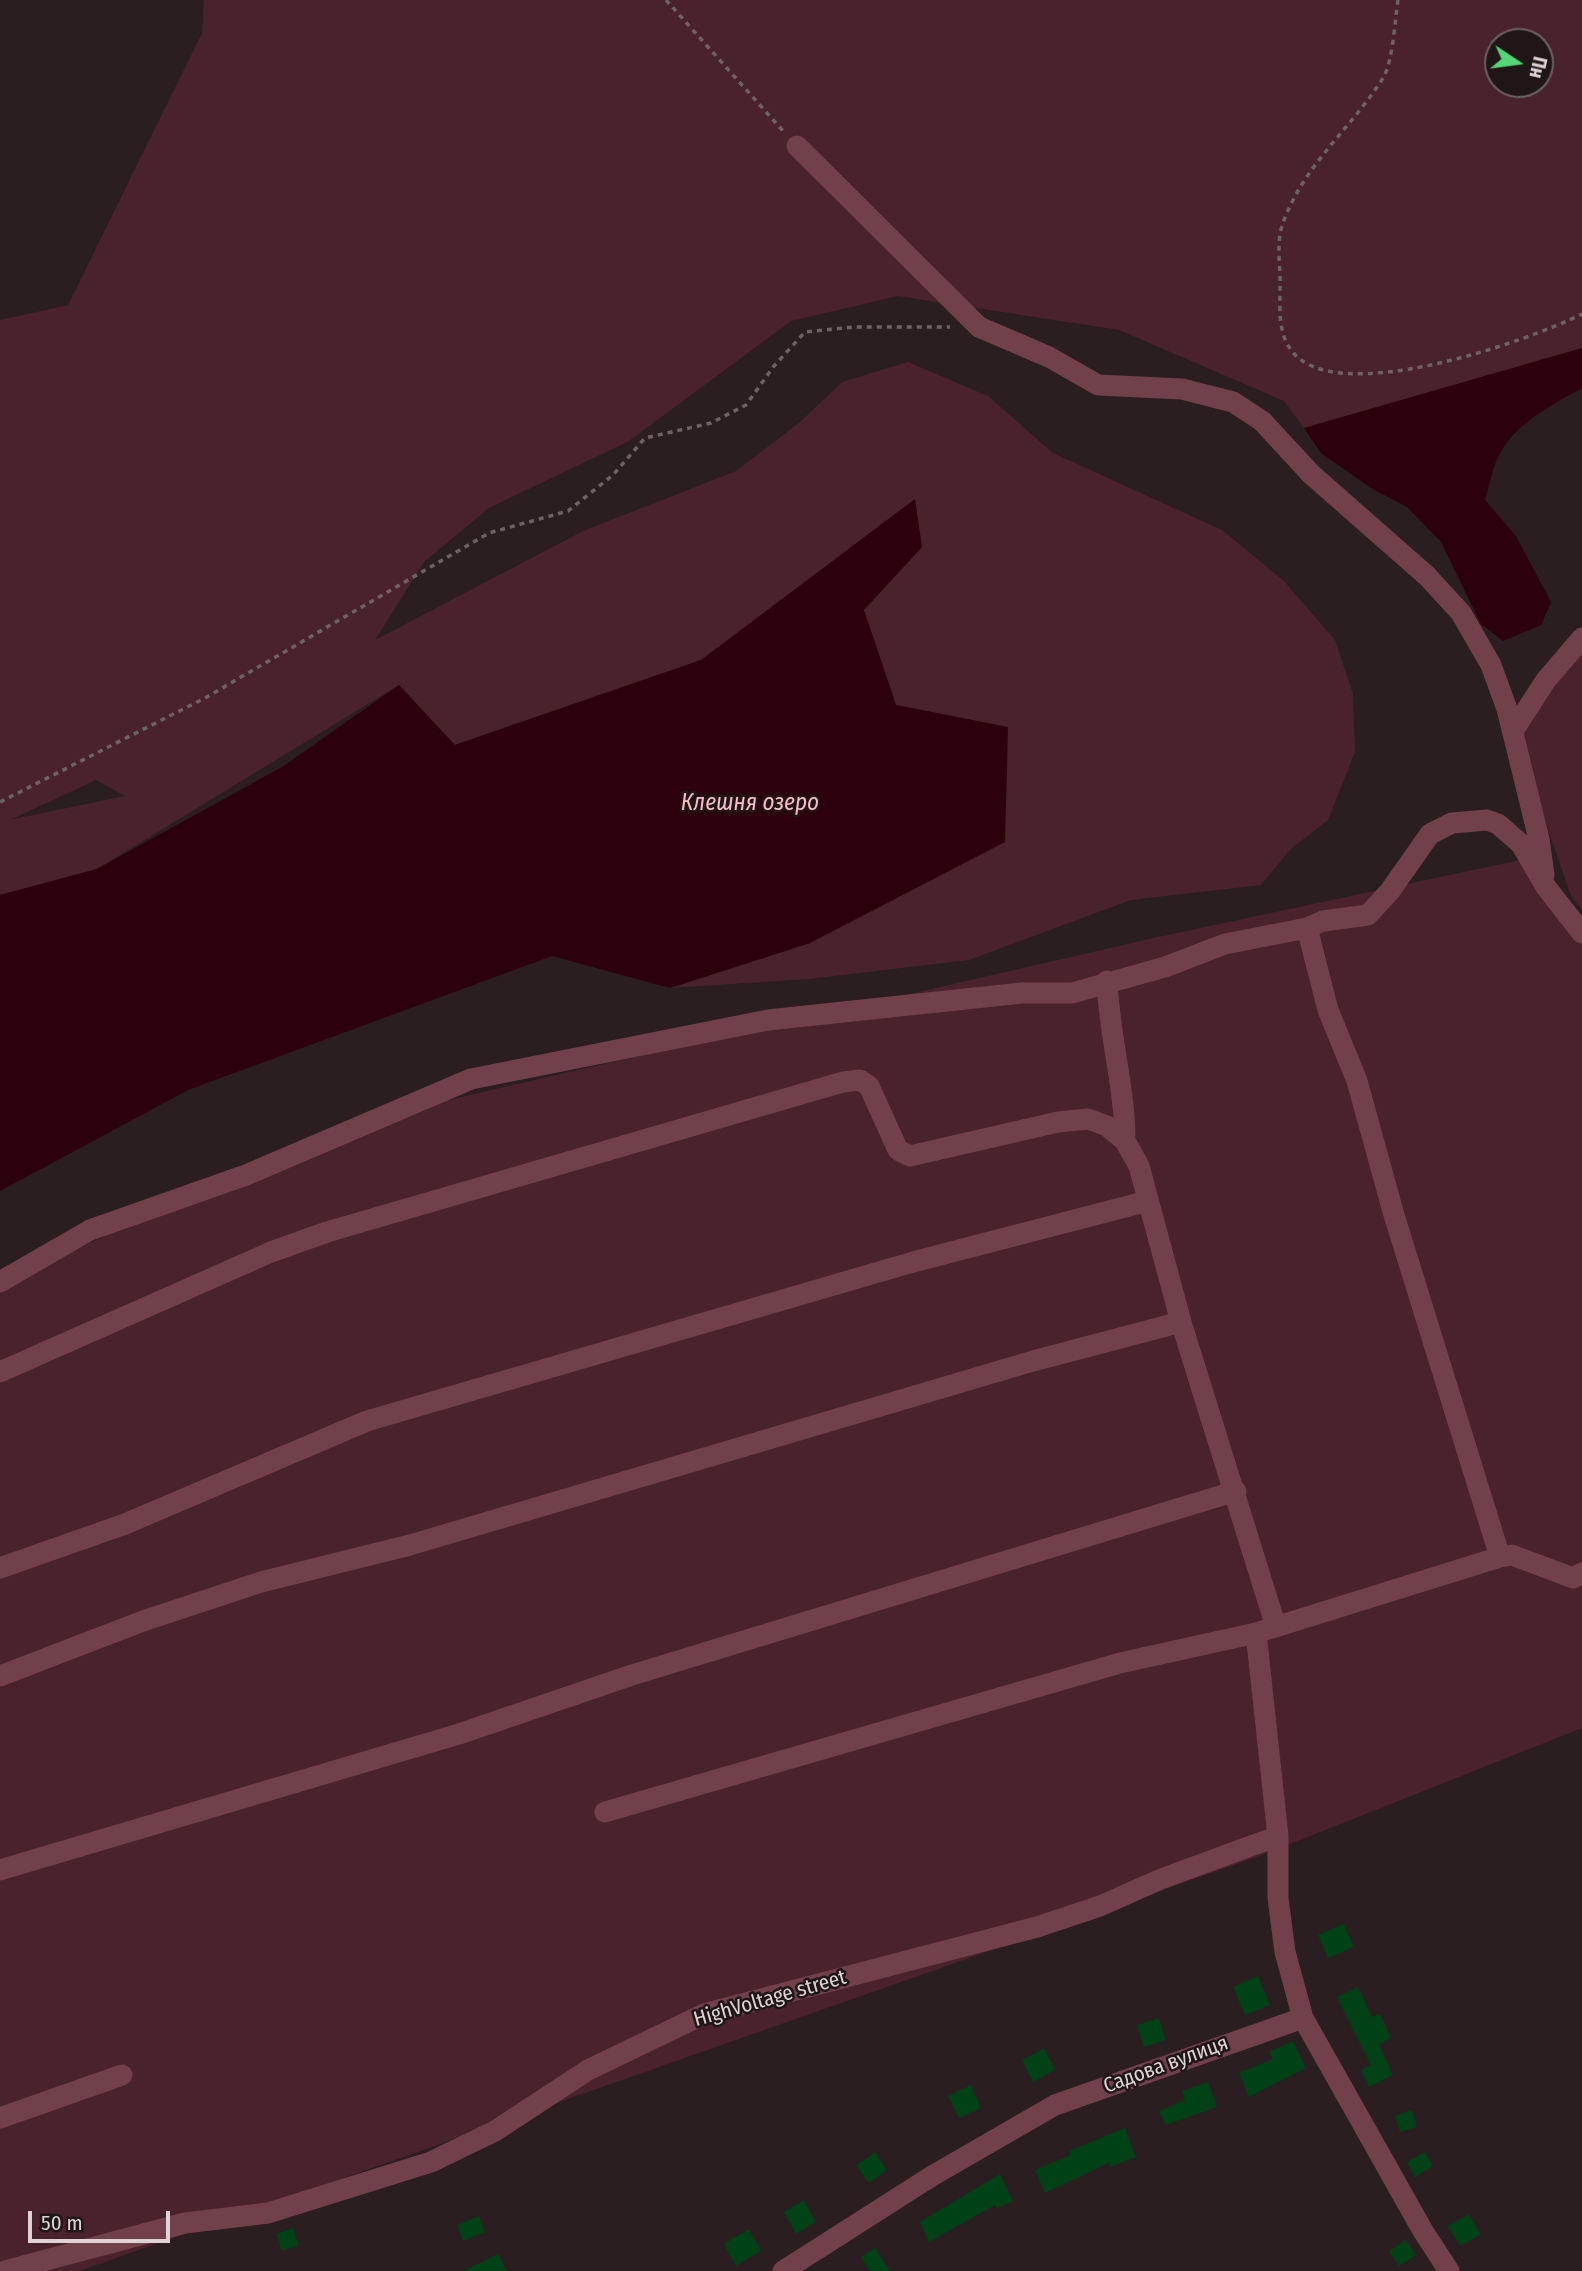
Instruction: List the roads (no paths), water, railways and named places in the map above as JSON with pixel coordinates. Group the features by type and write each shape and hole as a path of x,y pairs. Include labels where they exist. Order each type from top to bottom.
{"street":[{"path":"797,146 979,327 1049,357 1098,385 1182,389 1233,401 1262,421 1285,449 1427,576 1461,613 1491,665 1513,731 1539,839 1546,887"},
{"path":"1513,731 1546,680 1582,638"},
{"path":"0,1282 90,1230 246,1175 471,1079 768,1020 1022,993 1072,993 1107,981 1165,967 1224,944 1307,928 1323,921 1368,915 1390,891 1430,834 1452,823 1487,820 1498,824 1521,844 1546,887 1582,933"},
{"path":"1307,928 1328,1010 1357,1081 1394,1215 1500,1557"},
{"path":"1107,981 1109,1021 1125,1112 1125,1140"},
{"path":"0,1372 271,1252 327,1232 843,1082 860,1080 869,1086 898,1150 910,1156 1058,1122 1088,1119 1107,1126 1125,1140 1139,1166 1181,1322 1236,1491 1266,1630 1278,1836 1278,1898 1285,1952 1303,2018 1423,2231 1449,2271"},
{"path":"0,1568 125,1524 367,1421 887,1269 1148,1201"},
{"path":"0,1676 143,1621 261,1582 410,1545 1033,1361 1181,1322"},
{"path":"0,1870 459,1734 632,1675 1236,1491"},
{"path":"605,1812 1120,1663 1266,1630 1500,1557 1512,1555 1573,1577 1582,1573"},
{"name":"HighVoltage street","path":"5,2271 80,2257 185,2223 268,2213 431,2162 495,2131 588,2070 704,2014 1037,1927 1100,1906 1161,1879 1278,1836"},
{"name":"Садова вулиця","path":"783,2271 932,2176 1055,2105 1303,2018"},
{"path":"0,2118 122,2075"}],"water":[{"path":"1582,348 1582,388 1534,416 1505,445 1498,457 1485,500 1516,536 1551,602 1541,625 1503,641 1481,624 1441,542 1407,507 1371,488 1321,453 1304,428"},
{"name":"Клешня озеро","path":"915,499 922,547 864,610 896,705 1008,727 1005,842 810,943 670,988 552,956 188,1090 0,1191 0,895 97,869 282,767 399,685 455,745 701,660"}]}
